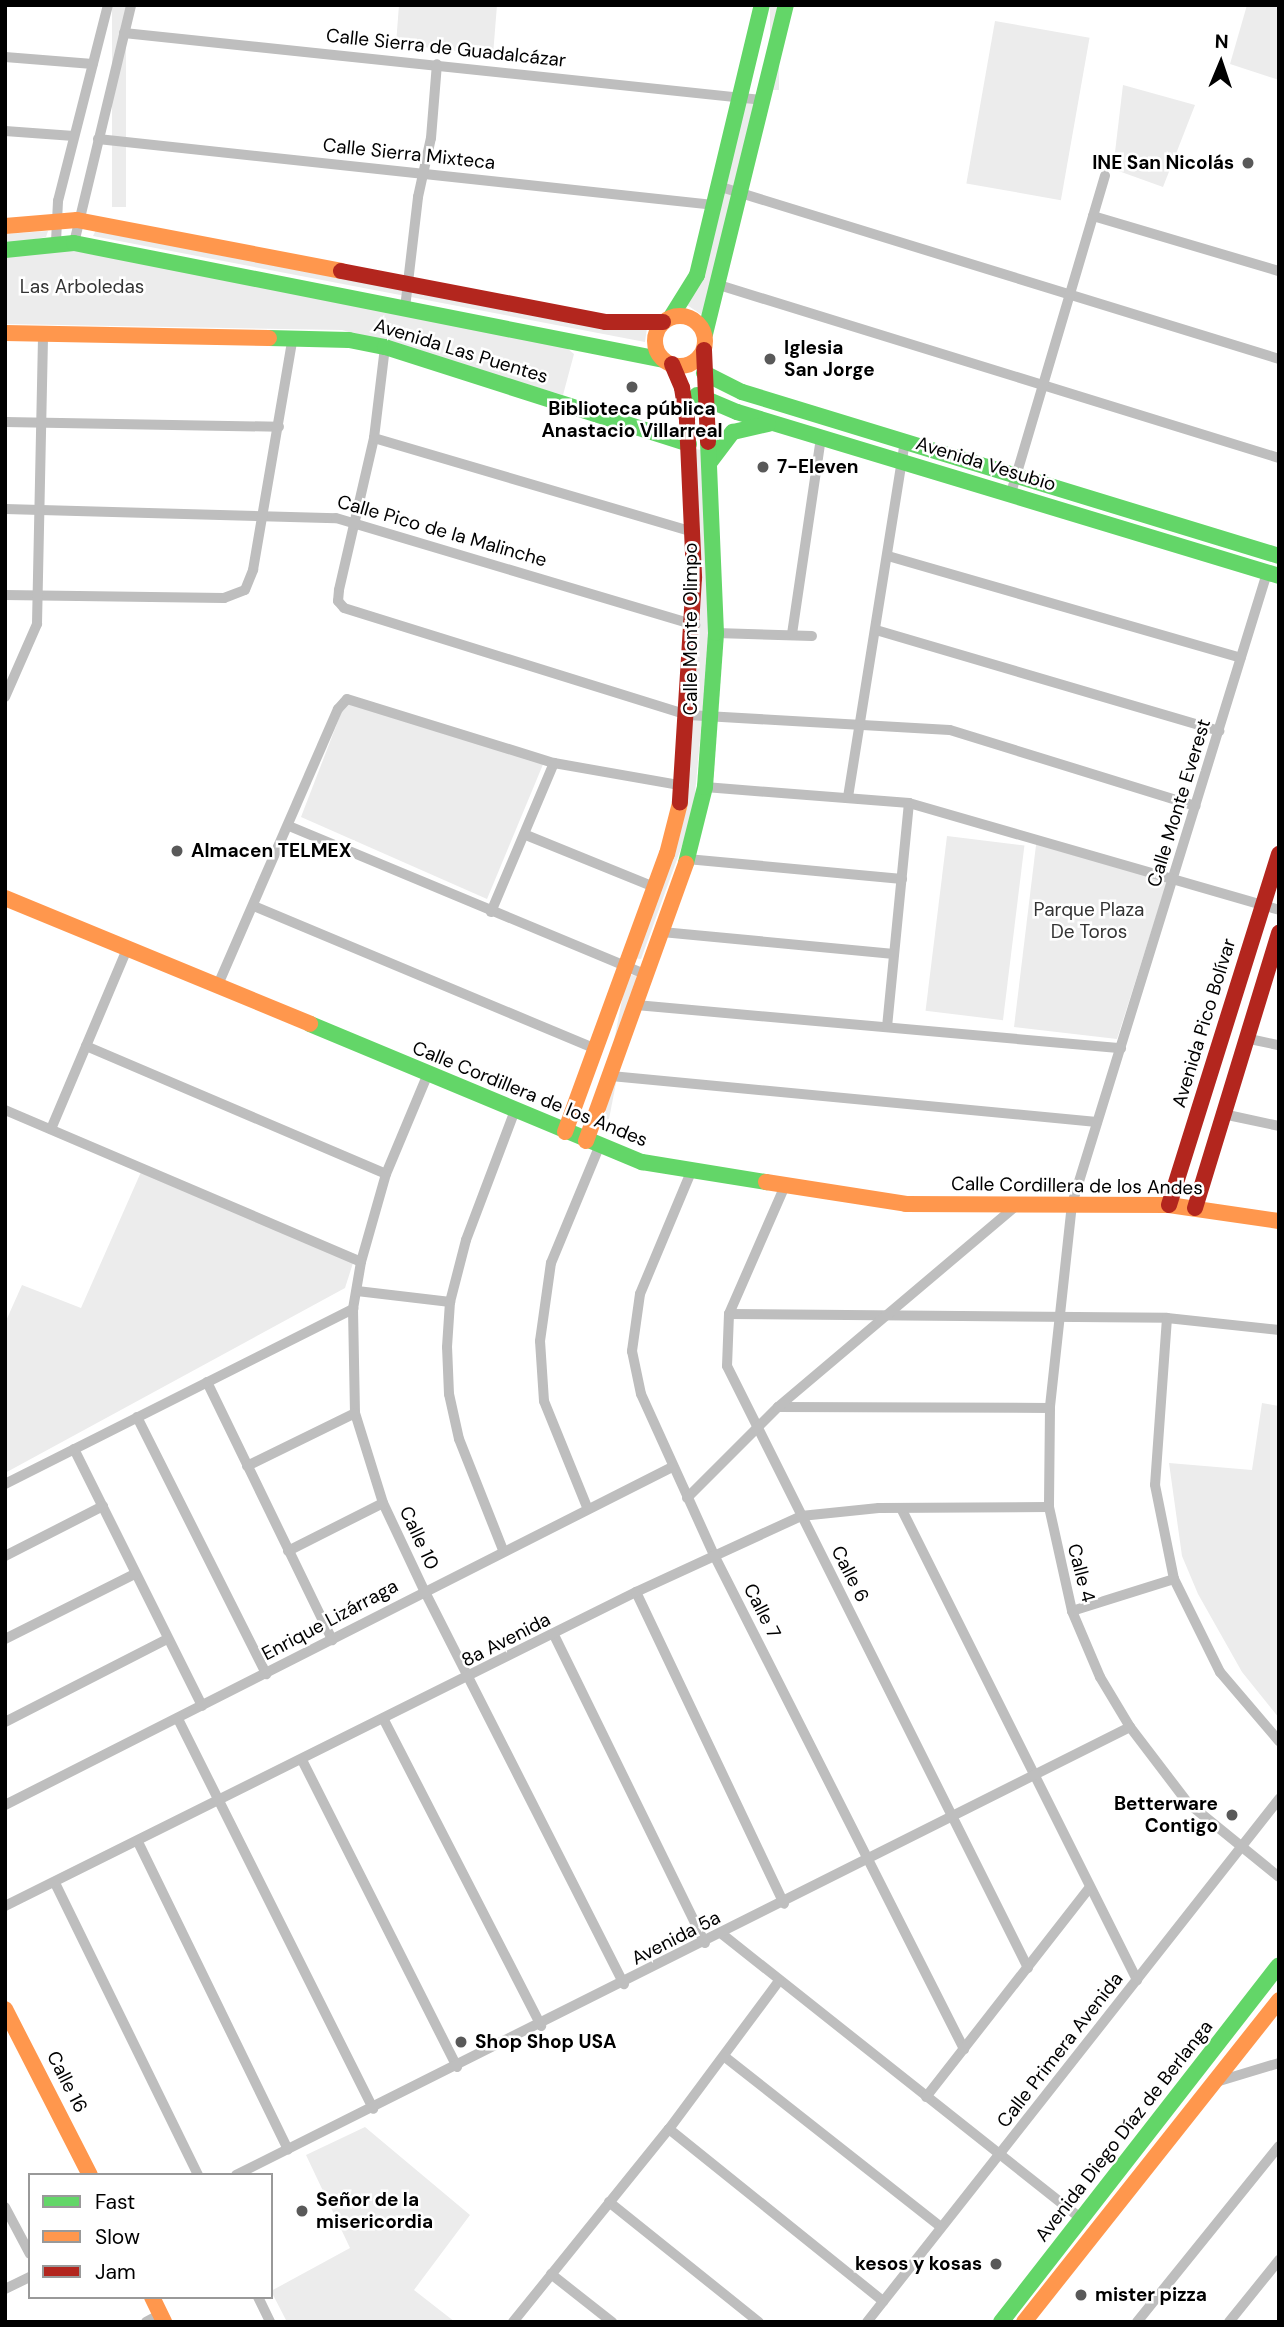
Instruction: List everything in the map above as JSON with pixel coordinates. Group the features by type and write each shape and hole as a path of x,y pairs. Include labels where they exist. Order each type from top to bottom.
{"street":[{"path":"56,242 57,221 74,136 108,5"},
{"path":"75,243 76,220 131,5"},
{"path":"762,5 721,187 693,285 655,336 668,362 694,362 704,342 786,5"},
{"name":"Calle Sierra de Guadalcázar","path":"124,33 764,100"},
{"path":"5,57 93,64"},
{"path":"405,308 425,172 437,64"},
{"path":"5,131 74,136"},
{"name":"Calle Sierra Mixteca","path":"98,139 715,205"},
{"path":"1011,493 1105,176"},
{"path":"721,187 1279,359"},
{"path":"1093,216 1279,271"},
{"path":"5,226 76,220 606,322 690,317 704,342"},
{"name":"Avenida Las Puentes","path":"5,250 56,242 75,243 668,362"},
{"path":"719,285 1044,383 1279,458"},
{"name":"Avenida Las Puentes","path":"5,334 293,336 385,346 689,444"},
{"path":"7,691 37,624 42,509 43,334"},
{"path":"5,595 235,597 249,583 264,513 293,336"},
{"name":"Calle Monte Olimpo","path":"593,1144 611,1076 687,859 705,787 713,716 716,633 710,462 703,398 704,342"},
{"path":"385,346 373,438 338,601 352,611 688,715 859,724 966,734 1196,806"},
{"name":"Calle Monte Olimpo","path":"565,1132 627,967 684,786 695,625 689,444 682,388 668,362"},
{"name":"Avenida Vesubio","path":"704,373 742,392 1017,473 1279,556"},
{"name":"Avenida Vesubio","path":"682,388 775,423 1273,575"},
{"path":"5,422 279,427"},
{"path":"710,462 733,432 775,423"},
{"path":"792,634 821,437"},
{"path":"373,438 691,531"},
{"path":"848,797 905,439"},
{"name":"Calle Pico de la Malinche","path":"5,509 317,515 355,522 695,625"},
{"path":"888,556 1241,658"},
{"name":"Calle Monte Everest","path":"1072,1204 1241,658 1273,575"},
{"path":"876,630 1219,731"},
{"path":"716,633 812,636"},
{"path":"216,987 343,701 352,699 554,763 684,786"},
{"path":"491,912 526,835 554,763"},
{"path":"705,787 909,803 1271,907"},
{"path":"887,1027 909,803"},
{"path":"289,826 647,975"},
{"path":"526,835 654,887"},
{"name":"Avenida Pico Bolívar","path":"1169,1205 1271,907 1279,854"},
{"path":"687,859 902,879"},
{"name":"Calle Cordillera de los Andes","path":"6,900 514,1113 642,1162 784,1188 906,1204 1169,1205 1279,1221"},
{"path":"254,906 596,1049"},
{"path":"662,932 894,954"},
{"path":"1195,1208 1245,1038 1274,964 1279,933"},
{"path":"51,1129 127,949"},
{"path":"636,1005 1121,1048"},
{"path":"1245,1038 1279,1045"},
{"path":"86,1046 386,1174"},
{"name":"Calle 10","path":"426,1076 386,1174 361,1262 353,1309 355,1413 383,1503 467,1680 624,1984"},
{"path":"611,1076 1097,1122"},
{"path":"5,1110 361,1262"},
{"path":"503,1550 454,1417 448,1359 450,1302 482,1191 514,1113"},
{"path":"1223,1114 1279,1126"},
{"path":"587,1507 544,1401 540,1341 551,1263 593,1144"},
{"name":"Calle 7","path":"691,1172 640,1294 632,1351 641,1394 714,1555 964,2049"},
{"name":"Calle 6","path":"784,1188 729,1314 727,1366 1028,1968"},
{"path":"687,1498 778,1407 1018,1204"},
{"name":"Calle 4","path":"1072,1204 1050,1408 1049,1507 1072,1611 1100,1677 1130,1727 1188,1803 1240,1848 1279,1877"},
{"path":"357,1291 450,1302"},
{"path":"5,1484 353,1309"},
{"path":"729,1314 1167,1318 1279,1330"},
{"path":"1167,1318 1156,1485 1174,1579 1220,1672 1279,1741"},
{"path":"207,1382 332,1640"},
{"path":"778,1407 1050,1408"},
{"path":"247,1466 355,1413"},
{"path":"137,1417 266,1674"},
{"path":"74,1449 202,1706"},
{"name":"Enrique Lizárraga","path":"5,1805 266,1674 587,1507 672,1467"},
{"path":"288,1551 383,1503"},
{"path":"5,1556 103,1506"},
{"name":"8a Avenida","path":"5,1906 467,1680 636,1592 802,1516 901,1508 1049,1507"},
{"path":"901,1508 1089,1888 1138,1980"},
{"path":"5,1639 135,1574"},
{"path":"1072,1611 1174,1579"},
{"path":"636,1592 784,1904"},
{"path":"554,1635 705,1943"},
{"path":"5,1722 167,1639"},
{"path":"178,1719 373,2109"},
{"path":"384,1720 541,2026"},
{"name":"Avenida 5a","path":"240,2173 541,2026 1130,1727"},
{"path":"302,1760 457,2067"},
{"name":"Calle Primera Avenida","path":"867,2322 1279,1799"},
{"path":"138,1842 288,2149"},
{"path":"55,1883 197,2173"},
{"path":"926,2097 1089,1888"},
{"path":"722,1934 779,1982 1081,2219"},
{"name":"Avenida Diego Díaz de Berlanga","path":"1001,2322 1272,1982 1279,1965"},
{"path":"513,2322 669,2129 779,1982"},
{"name":"Avenida Diego Díaz de Berlanga","path":"1024,2322 1279,2000"},
{"name":"Calle 16","path":"5,2009 89,2173"},
{"path":"725,2057 942,2227"},
{"path":"1213,2082 1279,2063"},
{"path":"669,2129 883,2301"},
{"path":"1137,2322 1279,2146"},
{"path":"609,2202 760,2322"},
{"path":"5,2207 28,2250"},
{"path":"1229,2322 1279,2260"},
{"path":"551,2274 612,2322"},
{"path":"5,2289 28,2278"},
{"path":"152,2299 157,2319"},
{"path":"259,2299 270,2322"}],"green space":[{"path":"112,5 126,5 126,207 112,207"},
{"path":"399,5 497,5 493,55 396,44"},
{"path":"770,5 779,5 779,90 770,90"},
{"path":"1247,5 1279,5 1279,80 1230,64"},
{"path":"995,21 1090,38 1061,200 966,183"},
{"path":"1123,85 1195,105 1163,187 1113,169"},
{"path":"745,102 755,104 702,315 687,305"},
{"path":"96,230 647,328 645,342 93,236"},
{"path":"48,231 46,237 5,245 5,234"},
{"name":"Las Arboledas","path":"77,248 562,344 574,354 563,395 342,330 5,324 5,256"},
{"path":"694,449 702,450 711,623 693,815 641,959 633,958 683,814"},
{"path":"345,703 544,762 487,899 301,817"},
{"path":"947,836 1024,846 1003,1020 926,1011"},
{"name":"Parque Plaza De Toros","path":"1037,837 1168,879 1117,1039 1014,1027"},
{"path":"627,974 637,976 607,1127 598,1125"},
{"path":"141,1172 353,1263 345,1288 5,1473 5,1323 22,1285 81,1308"},
{"path":"1262,1403 1279,1406 1279,1718 1242,1672 1198,1594 1182,1556 1169,1463 1252,1470"},
{"path":"365,2127 470,2215 414,2290 455,2322 287,2322 273,2290 350,2248 306,2155"}],"traffic: fast":[{"path":"671,317 697,275 762,5"},
{"path":"705,334 786,5"},
{"path":"5,250 74,243 664,360"},
{"path":"269,338 349,340 385,347 689,444"},
{"path":"704,373 742,392 1279,556"},
{"path":"697,395 737,412 1279,576"},
{"path":"710,462 733,432 768,424"},
{"path":"686,863 705,787 716,633 708,442"},
{"path":"310,1024 642,1162 766,1182"},
{"path":"1001,2322 1279,1965"}],"traffic: slow":[{"path":"5,226 77,220 341,271"},
{"path":"680,316 698,323 705,341 698,359 680,366 662,359 655,341 662,323 680,316"},
{"path":"5,333 269,338"},
{"path":"565,1132 667,854 680,803"},
{"path":"586,1141 686,863"},
{"path":"5,898 310,1024"},
{"path":"766,1182 906,1204 1169,1205 1279,1221"},
{"path":"1024,2322 1279,2000"},
{"path":"5,2009 89,2173"},
{"path":"153,2299 164,2322"}],"traffic: jam":[{"path":"341,271 606,322 663,322"},
{"path":"704,350 708,442"},
{"path":"672,364 682,388 687,421 694,578 680,803"},
{"path":"1169,1205 1279,854"},
{"path":"1195,1208 1279,933"}],"place":[{"name":"INE San Nicolás","path":"1248,163"},
{"name":"Iglesia San Jorge","path":"770,359"},
{"name":"Biblioteca pública Anastacio Villarreal","path":"632,387"},
{"name":"7-Eleven","path":"763,467"},
{"name":"Almacen TELMEX","path":"177,851"},
{"name":"Betterware Contigo","path":"1232,1815"},
{"name":"Shop Shop USA","path":"461,2042"},
{"name":"Señor de la misericordia","path":"302,2211"},
{"name":"kesos y kosas","path":"996,2264"},
{"name":"mister pizza","path":"1081,2295"}]}
